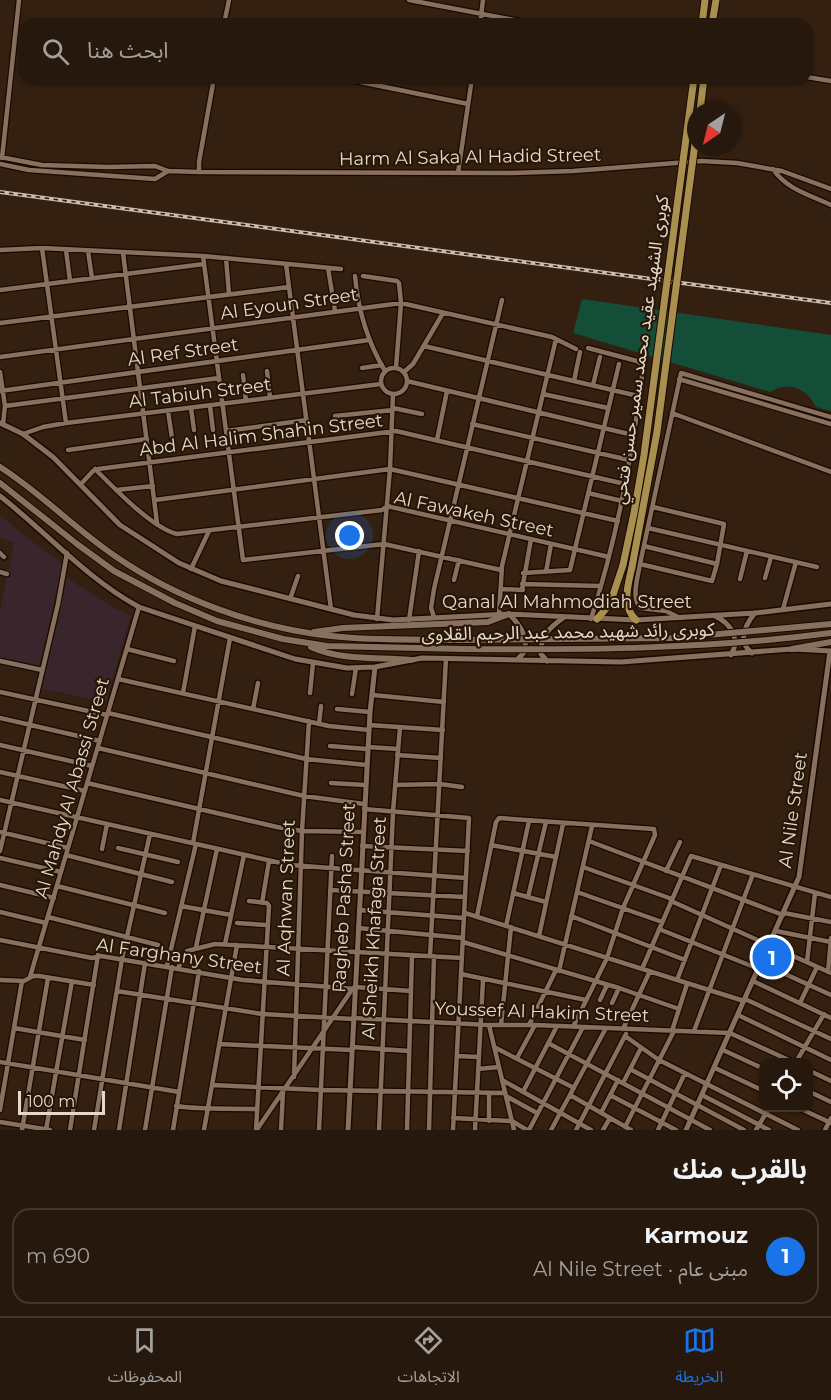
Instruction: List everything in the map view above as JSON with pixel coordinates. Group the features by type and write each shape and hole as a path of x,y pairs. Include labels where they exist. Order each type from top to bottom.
{"main road":[{"path":"703,18 705,0"},
{"path":"713,18 716,0"},
{"name":"كوبرى الشهيد عقيد محمد سمير حسن فتحي","path":"594,619 610,604 623,565 634,513 644,455 676,198 693,84"},
{"path":"701,102 703,84"},
{"name":"كوبرى الشهيد عقيد محمد سمير حسن فتحي","path":"636,620 631,614 627,601 656,440 693,156"},
{"name":"كوبرى رائد شهيد محمد عبد الرحيم القلاوى","path":"0,467 32,490 94,542 148,577 219,609 264,623 311,633 347,638 462,640 674,638 831,624"},
{"path":"0,483 96,558 150,591 217,621 306,644 334,655 411,660"},
{"path":"311,633 343,628 488,622 509,614"},
{"name":"كوبرى رائد شهيد محمد عبد الرحيم القلاوى","path":"306,644 349,647 577,650 718,645 831,633"},
{"path":"792,649 831,642"}],"street":[{"path":"1,164 19,0"},
{"path":"225,18 229,0"},
{"path":"410,0 506,18"},
{"path":"481,18 483,0"},
{"path":"813,77 831,81"},
{"path":"199,172 213,84"},
{"path":"370,84 468,104"},
{"path":"458,173 471,84"},
{"name":"Harm Al Saka Al Hadid Street","path":"1,157 42,165 155,166 168,171 199,172 573,171 701,161 737,162 773,169 831,189"},
{"name":"Harm Al Saka Al Hadid Street","path":"1,164 37,171 155,179 168,171"},
{"path":"773,169 791,188 831,205"},
{"path":"42,248 66,423"},
{"path":"0,250 42,248 203,256 341,269"},
{"path":"66,250 70,281"},
{"path":"87,251 92,278"},
{"path":"123,253 157,523"},
{"path":"203,256 243,560 384,544 501,570"},
{"path":"226,258 229,294"},
{"path":"0,291 204,264"},
{"path":"286,264 331,609"},
{"path":"328,268 335,311"},
{"path":"355,276 359,308 369,340 385,371"},
{"path":"363,276 399,283 401,303 396,368"},
{"path":"0,323 289,287"},
{"path":"434,617 431,608 432,598 501,300"},
{"name":"Al Eyoun Street","path":"0,357 401,303 556,339 578,350 574,381"},
{"path":"404,372 413,364 443,313"},
{"path":"500,614 501,570 556,339"},
{"name":"Al Ref Street","path":"1,390 369,340"},
{"path":"424,346 638,396"},
{"path":"588,348 637,361 641,364 643,371 622,501 594,619"},
{"path":"593,385 600,357"},
{"path":"524,573 570,571 619,364"},
{"path":"362,368 381,365"},
{"path":"396,368 404,372 407,381 403,391 393,394 387,392 381,384 381,377 385,371 396,368"},
{"path":"267,371 270,398"},
{"path":"0,372 5,406 1,424"},
{"path":"680,618 666,611 642,609 638,606 636,590 681,373 831,417"},
{"path":"243,375 246,401"},
{"path":"5,406 219,378"},
{"path":"679,379 831,424"},
{"path":"407,381 633,435"},
{"name":"Al Tabiuh Street","path":"23,434 43,427 66,423 381,384"},
{"path":"437,440 447,391"},
{"path":"543,393 608,408"},
{"path":"377,619 390,469 393,394"},
{"path":"210,406 213,430"},
{"path":"191,408 194,430"},
{"path":"335,416 393,409 422,414"},
{"path":"168,411 172,438"},
{"path":"672,413 831,472"},
{"path":"226,431 306,420"},
{"name":"Qanal Al Mahmodiah Street","path":"1,424 23,434 53,458 120,525 191,569 221,581 377,619 408,620 509,614 636,620 754,613 831,604"},
{"path":"472,424 629,460"},
{"name":"Abd Al Halim Shahin Street","path":"95,470 400,432 625,484"},
{"path":"68,450 147,440"},
{"path":"155,500 390,469 618,521"},
{"path":"81,484 95,470"},
{"name":"Al Fawakeh Street","path":"95,470 157,523 177,534 381,510 387,506 609,557"},
{"path":"116,490 153,486"},
{"path":"588,494 622,501"},
{"path":"0,496 113,590 139,607 313,663 356,668 411,660 446,658 621,662 792,649 830,651"},
{"path":"640,564 712,580 722,545 724,524 653,507"},
{"path":"648,528 817,567"},
{"path":"191,569 209,531"},
{"path":"501,589 522,590 531,539"},
{"path":"546,572 551,544"},
{"path":"644,546 717,564"},
{"path":"408,620 418,551"},
{"path":"740,579 747,551"},
{"path":"0,851 2,832 12,802 36,700 67,553"},
{"path":"765,578 771,556"},
{"path":"454,580 459,560"},
{"path":"783,609 796,562"},
{"path":"0,572 7,574"},
{"path":"290,599 298,576"},
{"path":"522,584 600,586"},
{"name":"Al Mahdy Al Abassi Street","path":"30,977 139,607"},
{"path":"753,653 744,645 743,637 754,613"},
{"path":"509,614 520,626 525,636 525,651 516,660"},
{"path":"715,616 726,622 734,633 735,645 731,655"},
{"path":"547,661 541,654 542,639 549,628 563,618"},
{"path":"183,693 195,626"},
{"path":"145,1130 181,906 230,638"},
{"path":"127,649 174,662"},
{"name":"Al Nile Street","path":"686,1130 776,931 800,872 830,651"},
{"path":"429,1130 431,935 446,658"},
{"path":"0,661 42,670"},
{"path":"310,693 313,663"},
{"name":"Ragheb Pasha Street","path":"348,1130 365,785 375,667"},
{"path":"352,694 356,668"},
{"path":"118,679 319,724 442,730"},
{"path":"253,709 258,683"},
{"path":"0,692 306,759 367,765"},
{"path":"373,695 444,702"},
{"path":"319,724 321,706"},
{"path":"338,709 370,712"},
{"path":"0,718 100,741"},
{"name":"Al Aqhwan Street","path":"294,1077 300,866 309,721"},
{"name":"Al Sheikh Khafaga Street","path":"379,1130 388,912 399,727"},
{"path":"0,745 92,766"},
{"path":"330,746 398,749"},
{"path":"98,748 304,796 393,812 468,818 453,1130"},
{"path":"397,755 441,758"},
{"path":"0,772 85,791"},
{"path":"87,783 271,826 302,831 363,832"},
{"path":"331,783 365,785"},
{"path":"395,785 440,784 462,787"},
{"path":"0,800 269,861 300,866 466,878"},
{"path":"477,916 496,822 499,818 592,826 651,828 655,832 623,908 607,957 573,1027"},
{"path":"501,1025 508,957 508,926 529,821"},
{"path":"528,897 546,822"},
{"path":"102,849 107,824"},
{"path":"539,936 563,824"},
{"path":"517,1058 545,992 557,970 565,945 592,826"},
{"path":"2,832 68,848"},
{"path":"94,1130 122,959 150,834"},
{"path":"589,841 783,914 831,922"},
{"path":"666,871 680,842"},
{"path":"491,845 556,857"},
{"path":"362,846 468,851"},
{"path":"118,848 178,862"},
{"path":"196,947 217,849"},
{"path":"66,855 172,882"},
{"path":"225,944 243,855"},
{"path":"319,1130 332,856"},
{"path":"642,969 690,857 694,856 831,897"},
{"path":"0,858 61,872"},
{"path":"262,903 269,861"},
{"path":"677,980 721,865"},
{"path":"583,867 672,900 830,972 831,940 776,931"},
{"path":"694,1031 753,874"},
{"path":"0,885 54,898"},
{"path":"57,886 165,913"},
{"path":"330,890 465,897"},
{"path":"577,892 662,922"},
{"path":"513,893 546,902"},
{"path":"807,962 815,893"},
{"path":"249,901 269,905 256,1130"},
{"path":"181,906 231,915"},
{"path":"358,910 432,916 477,916 709,991 745,1000 831,1040"},
{"path":"0,912 158,945"},
{"path":"572,916 685,960"},
{"path":"237,923 267,925"},
{"path":"358,928 463,940 508,957 619,988 679,1008"},
{"path":"659,929 831,995"},
{"name":"Al Farghany Street","path":"0,940 92,958 98,956 122,959 264,982 411,991"},
{"path":"172,967 187,951 196,947 225,944 462,958"},
{"path":"204,1130 237,945"},
{"path":"407,1130 412,955"},
{"path":"70,1130 98,956"},
{"path":"119,1130 145,963"},
{"path":"800,1003 818,967"},
{"path":"172,1130 199,971"},
{"path":"576,1130 626,1036 626,1029 650,972"},
{"path":"461,974 586,1000"},
{"path":"0,980 22,981 36,976 94,985"},
{"path":"23,1128 48,978"},
{"path":"475,1130 483,980"},
{"path":"0,1110 22,981"},
{"path":"0,1122 23,1128 48,1130 72,981"},
{"path":"753,981 831,1018"},
{"path":"625,1127 673,1030 687,984"},
{"path":"600,1000 607,985"},
{"path":"256,1130 354,988"},
{"path":"612,1003 619,988"},
{"name":"Youssef Al Hakim Street","path":"117,991 262,1014 333,1019 730,1033"},
{"path":"798,1058 824,1014"},
{"path":"738,1015 831,1060"},
{"path":"489,1025 514,1130"},
{"path":"523,1092 557,1026"},
{"path":"453,1118 512,1121 528,1130 583,1027"},
{"path":"14,1028 85,1040"},
{"path":"551,1130 606,1028"},
{"path":"730,1033 786,1058"},
{"path":"626,1036 659,1060 798,1130"},
{"path":"548,1043 710,1130"},
{"path":"219,1044 409,1051"},
{"path":"494,1047 574,1088"},
{"path":"601,1113 641,1048"},
{"path":"723,1050 759,1067"},
{"path":"457,1056 479,1057"},
{"path":"0,1062 179,1092"},
{"path":"478,1069 499,1067"},
{"path":"715,1068 759,1088"},
{"path":"630,1069 744,1130"},
{"path":"813,1072 831,1081"},
{"path":"658,1130 685,1073"},
{"path":"502,1080 591,1130"},
{"path":"212,1085 284,1090 350,1089 489,1093 505,1095 537,1113"},
{"path":"281,1130 284,1090"},
{"path":"489,1093 495,1130"},
{"path":"813,1093 831,1102"},
{"path":"570,1095 631,1130"},
{"path":"610,1095 676,1130"},
{"path":"702,1095 757,1127 769,1130"},
{"path":"176,1106 207,1110 216,1108 257,1109"},
{"path":"810,1112 830,1121 825,1130"},
{"path":"757,1127 765,1114"},
{"path":"603,1130 610,1118"}],"shaded area":[{"path":"0,515 63,564 39,667 0,658 0,611 14,542 0,538"},
{"path":"67,578 112,607 131,616 106,702 42,689"}],"green space":[{"path":"582,299 831,335 831,411 816,407 808,395 796,388 784,387 770,392 573,333"}],"railway":[{"path":"0,192 831,303"}],"place":[{"name":"Karmouz","path":"772,957"}]}
